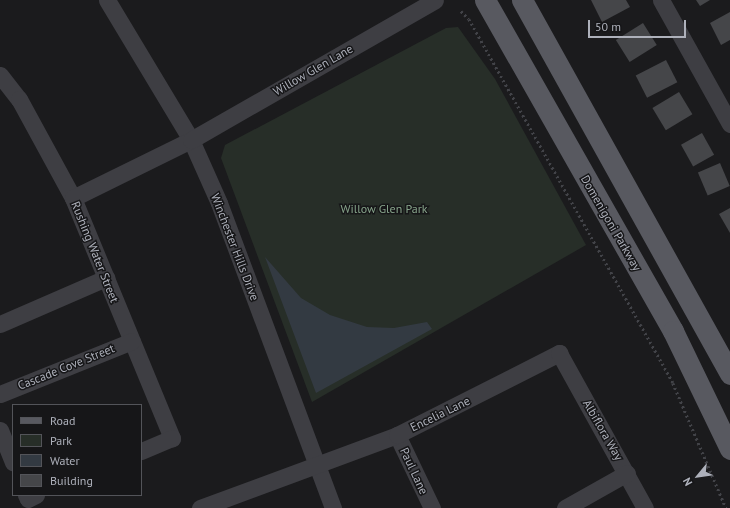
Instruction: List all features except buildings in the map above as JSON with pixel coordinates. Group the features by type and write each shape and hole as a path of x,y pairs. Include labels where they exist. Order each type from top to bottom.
{"main road":[{"name":"Domenigoni Parkway","path":"484,0 673,331 730,449"},
{"path":"522,0 730,374"}],"street":[{"name":"Winchester Hills Drive","path":"107,0 191,140 228,225 333,508"},
{"name":"Willow Glen Lane","path":"74,198 191,140 435,0"},
{"path":"661,0 730,124"},
{"name":"Rushing Water Street","path":"0,75 19,99 74,198 172,438 142,451"},
{"path":"0,324 106,278"},
{"name":"Cascade Cove Street","path":"0,394 132,341"},
{"name":"Encelia Lane","path":"200,508 397,435 559,353"},
{"name":"Albiflora Way","path":"559,353 627,473 645,508"},
{"path":"0,430 12,460"},
{"name":"Paul Lane","path":"397,435 432,508"},
{"path":"565,508 627,473"}],"path":[{"path":"461,11 469,19 673,383 726,508"}],"green space":[{"name":"Willow Glen Park","path":"458,27 495,79 586,245 312,402 221,158 225,145 446,28"}],"water":[{"path":"265,257 301,298 330,315 367,327 394,328 427,322 432,329 316,393"}]}
